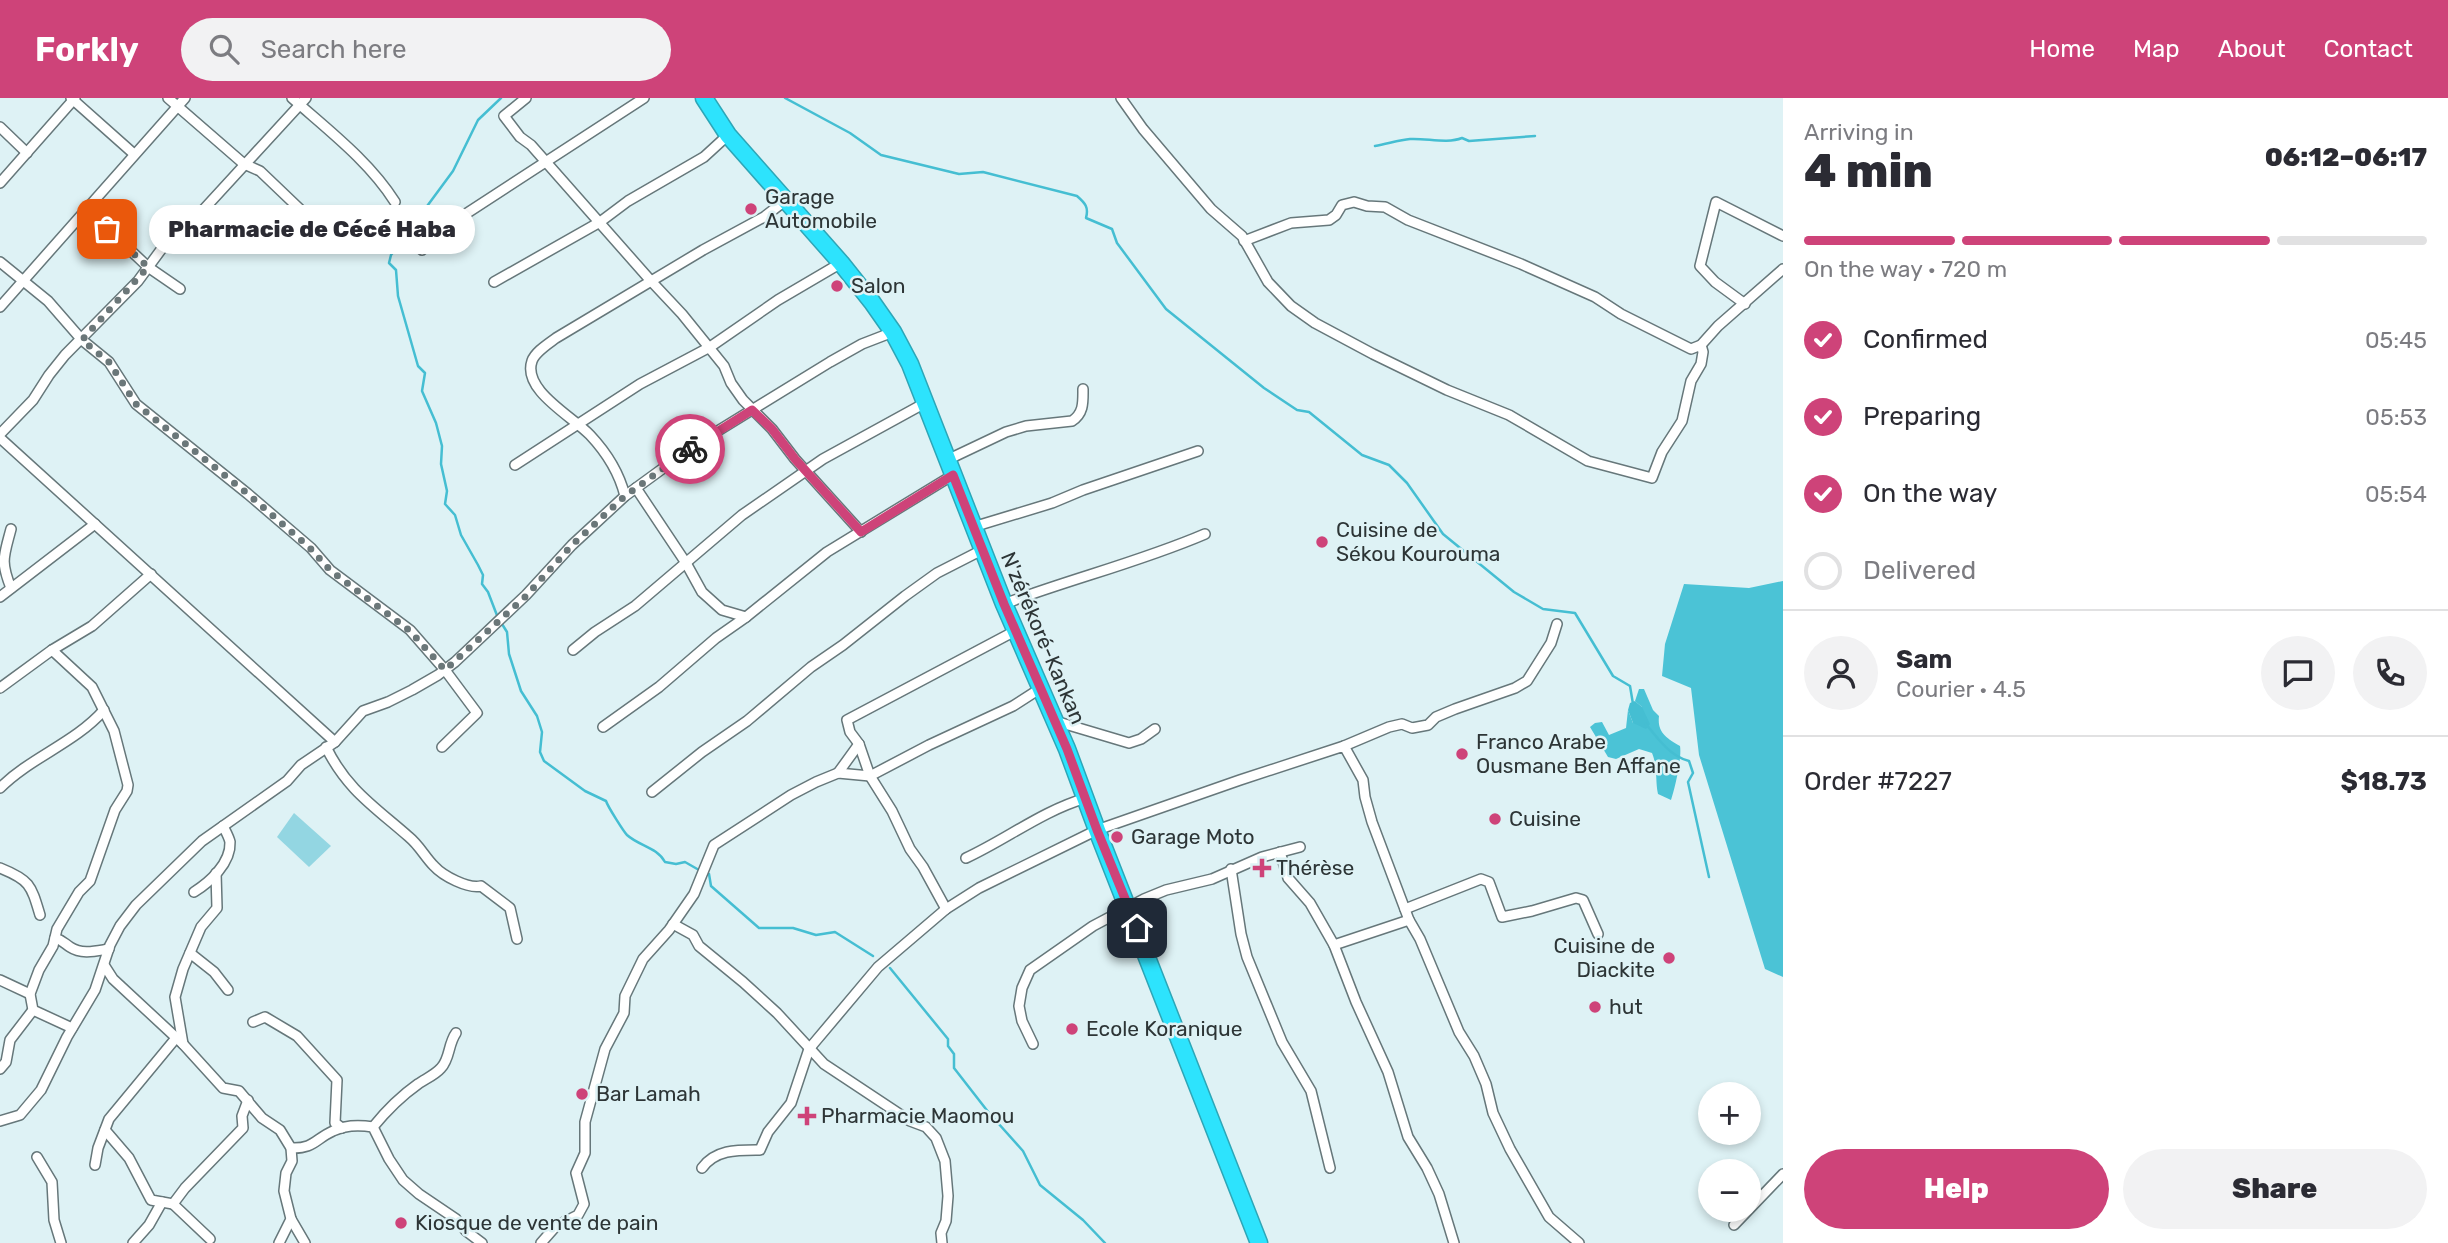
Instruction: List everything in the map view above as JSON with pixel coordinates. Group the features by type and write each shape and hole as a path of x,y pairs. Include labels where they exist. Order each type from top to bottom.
{"highway":[{"name":"N'zérékoré-Kankan","path":"704,98 728,135 841,263 893,332 910,364 982,550 1086,798 1259,1243"}],"street":[{"path":"167,98 182,102 244,164 260,172 305,214"},
{"path":"526,98 505,116 520,137 531,145 710,347 724,366 731,383 752,410 772,429 805,472 861,532"},
{"path":"422,250 438,232 644,98"},
{"path":"1121,98 1143,129 1211,209 1244,240 1268,282 1290,306 1315,323 1384,360 1509,415 1588,461 1652,478 1662,452 1682,421 1691,381 1701,364 1701,345"},
{"path":"0,183 73,99 134,154"},
{"path":"395,202 386,187 299,100 193,221 163,247 82,340 65,355 49,374 33,401 0,436 151,574 331,745 335,765 356,793 412,840 436,869 472,888 481,886 510,908 517,939"},
{"path":"0,307 182,102"},
{"path":"0,128 27,153"},
{"path":"494,282 600,222 628,201 704,157 728,135"},
{"path":"625,496 617,471 591,436 544,396 532,380 531,364 534,356 556,338 764,217 786,200"},
{"path":"1244,240 1291,223 1329,220 1342,205 1354,202 1385,207 1408,220 1521,264 1595,297 1640,324 1691,349 1701,345 1718,326 1783,269"},
{"path":"1745,304 1715,282 1700,266 1716,202 1783,236"},
{"path":"87,209 148,267 180,289"},
{"path":"0,262 48,301 82,340 109,362 136,404 241,487 310,548 330,570 410,631 445,670 477,713 442,747"},
{"path":"515,465 640,384 710,347 778,300 841,263"},
{"path":"0,1121 20,1115 41,1090 72,1028 95,990 120,926 136,905 202,841 287,781 301,765 331,745 363,711 388,702 445,670 526,596 572,545 625,496 695,445 752,410 862,344 893,332"},
{"path":"603,727 660,687 716,638 827,552 861,532 950,467 1006,432 1026,426 1072,421 1078,417 1083,408 1083,389"},
{"path":"573,650 635,606 742,514 823,460 925,403"},
{"path":"974,527 1052,503 1198,451"},
{"path":"636,488 702,592 722,610 746,617"},
{"path":"0,597 95,524"},
{"path":"11,528 3,559 3,571 11,589"},
{"path":"1004,604 1183,544 1205,534"},
{"path":"652,792 936,573 982,550"},
{"path":"0,688 52,650 92,626 151,574"},
{"path":"702,1168 710,1157 733,1151 760,1150 768,1132 791,1103 809,1049 878,967 946,909 979,888 1097,830 1344,746 1389,727 1402,724 1412,728 1428,725 1445,713 1515,688 1527,681 1551,643 1557,624"},
{"path":"946,909 870,776 847,720 1015,631"},
{"path":"2,1062 10,1040 33,1010 30,994 57,929 79,892 90,881 115,810 127,791 123,761 104,710 92,687 52,650"},
{"path":"838,773 870,776 1013,706 1041,688"},
{"path":"0,788 15,773 94,722 104,710"},
{"path":"1055,721 1129,743 1141,739 1155,729"},
{"path":"541,1243 556,1226 578,1215 584,1204 576,1173 585,1153 585,1122 601,1062 624,1013 625,996 643,959 694,894 714,845 791,795 838,773 859,744"},
{"path":"1344,746 1363,780 1372,822 1409,920 1420,939 1459,1032 1474,1056 1486,1084 1493,1113 1510,1149 1549,1217 1579,1243"},
{"path":"967,858 992,846 1026,823 1065,804 1086,798"},
{"path":"194,892 211,882 226,857 230,841 223,826"},
{"path":"1033,1044 1018,1006 1030,970 1093,926 1128,906 1166,890 1212,879 1231,869 1300,847"},
{"path":"1280,852 1288,878 1310,903 1334,945 1388,1072 1408,1137 1439,1194 1454,1243"},
{"path":"0,868 14,873 32,888 40,915"},
{"path":"1231,869 1247,957 1282,1042 1311,1091 1330,1168"},
{"path":"95,1165 109,1119 124,1098 179,1041 175,997 183,969 201,927 218,908 216,873"},
{"path":"1405,909 1480,879 1489,882 1502,917 1576,898 1583,900 1598,934"},
{"path":"1334,945 1409,920"},
{"path":"673,924 693,935 699,946 777,1013 809,1049 839,1075 909,1121 926,1126 936,1138 945,1161 948,1196 946,1221 941,1233 942,1243"},
{"path":"55,938 76,950 91,953 109,949"},
{"path":"190,953 214,972 229,990"},
{"path":"104,965 113,979 179,1041 223,1088 239,1091 262,1118 280,1130 291,1148 292,1161 286,1172 284,1191 291,1219 305,1243"},
{"path":"0,980 30,994"},
{"path":"33,1010 72,1028"},
{"path":"253,1022 265,1017 297,1036 325,1065 337,1080 335,1123 342,1128"},
{"path":"291,1148 304,1149 331,1131 342,1128 373,1127 398,1101 442,1068 448,1055 450,1040 456,1033"},
{"path":"173,1204 243,1128 242,1115 248,1100"},
{"path":"373,1127 388,1159 403,1180 456,1219 482,1243"},
{"path":"104,1130 130,1158 151,1200 173,1204 210,1239"},
{"path":"37,1157 52,1182 54,1220 61,1243"},
{"path":"1734,1225 1783,1174"},
{"path":"133,1243 149,1225 162,1202"},
{"path":"279,1243 291,1219"}],"shaded area":[{"path":"1783,581 1783,977 1765,969 1699,755 1691,688 1662,676 1665,644 1684,584 1749,588"},
{"path":"1639,689 1644,689 1653,710 1659,716 1661,731 1680,746 1679,765 1671,800 1658,794 1652,753 1639,749 1616,759 1608,757 1590,727 1602,722 1609,735 1626,728 1628,710 1633,723 1642,707 1635,701"},
{"path":"1635,701 1642,707 1650,724 1646,729 1633,723 1628,710 1630,703"},
{"path":"294,813 331,846 309,867 277,837"}],"waterway":[{"path":"498,618 482,584 483,575 461,535 455,515 445,504 447,491 441,464 442,446 436,423 422,391 425,373 418,366 398,296 396,270 389,263 391,255 453,171 478,120 501,98"},
{"path":"785,98 850,133 881,155 959,174 983,172 1077,196 1086,206 1086,218 1112,229 1117,243 1166,309 1264,388 1297,410 1309,412 1362,455 1389,465 1407,483 1443,534 1514,592 1543,609 1575,613 1613,676 1630,686 1633,704"},
{"path":"1375,146 1410,139 1443,141 1462,138 1469,141 1535,136"},
{"path":"502,624 507,632 509,654 521,691 537,716 542,732 540,752 544,761 585,791 606,801 632,839 657,853 665,862 685,862 699,870"},
{"path":"1646,724 1670,751 1689,761 1693,773 1688,782 1709,877"},
{"path":"706,872 709,874 711,886 759,928 793,928 816,935 835,932 873,956"},
{"path":"890,968 948,1039 948,1046 954,1054 954,1068 1023,1151 1040,1185 1083,1220 1105,1243"}],"way so far":[{"path":"107,229 148,267 82,340 109,362 136,404 212,463 310,548 330,570 410,631 445,670 526,596 572,545 625,496 690,449"}],"place":[{"name":"Garage Automobile","path":"751,209"},
{"name":"Pharmacie de Cécé Haba","path":"107,229"},
{"name":"Salon","path":"837,286"},
{"name":"Cuisine de Sékou Kourouma","path":"1322,542"},
{"name":"Franco Arabe Ousmane Ben Affane","path":"1462,754"},
{"name":"Cuisine","path":"1495,819"},
{"name":"Garage Moto","path":"1117,837"},
{"name":"Thérèse","path":"1262,868"},
{"name":"Cuisine de Diackite","path":"1669,958"},
{"name":"hut","path":"1595,1007"},
{"name":"Ecole Koranique","path":"1072,1029"},
{"name":"Bar Lamah","path":"582,1094"},
{"name":"Pharmacie Maomou","path":"807,1116"},
{"name":"Kiosque de vente de pain","path":"401,1223"}],"route":[{"path":"690,449 752,410 772,429 795,459 861,532 953,475 1004,604 1067,749 1137,928"}]}
